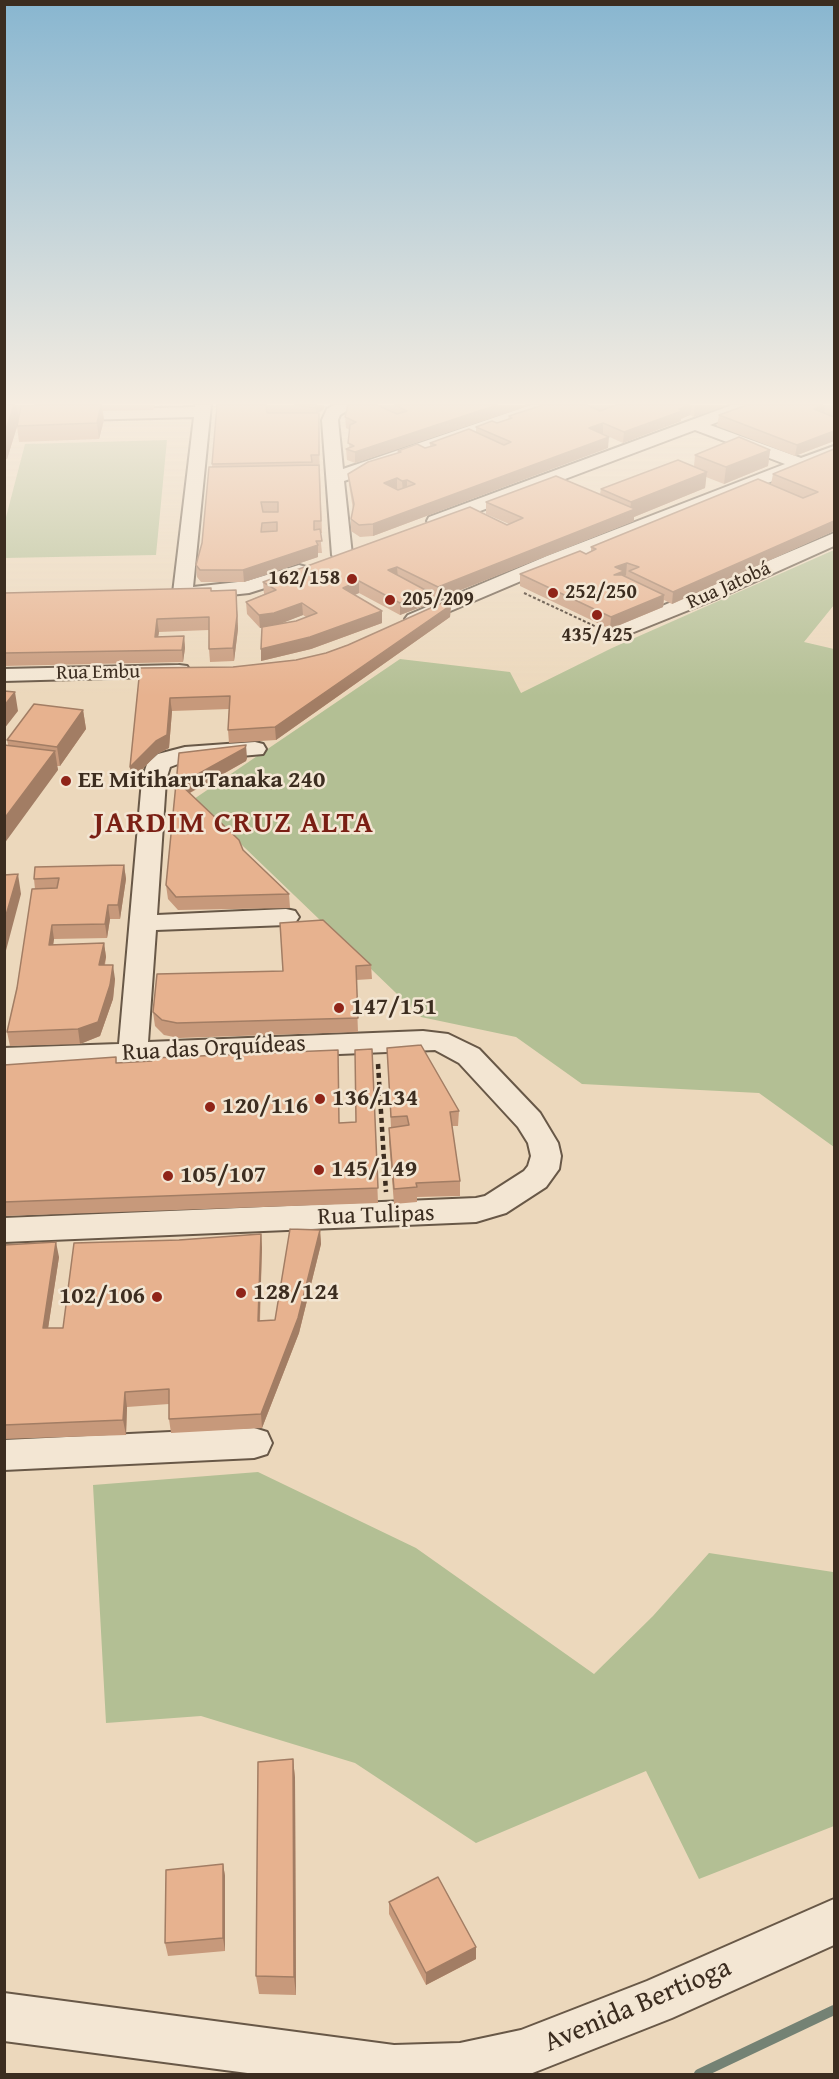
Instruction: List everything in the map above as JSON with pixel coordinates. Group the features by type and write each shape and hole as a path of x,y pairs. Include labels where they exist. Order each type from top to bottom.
{"street":[{"path":"183,593 192,502"},
{"path":"337,502 342,555"},
{"path":"420,527 488,502"},
{"path":"394,628 554,560 703,502"},
{"name":"Rua Jatobá","path":"622,630 710,595 834,539"},
{"path":"159,594 249,587 364,547"},
{"name":"Rua Embu","path":"4,675 200,671"},
{"path":"133,1053 154,780 159,764 166,759 185,754 255,749"},
{"path":"144,924 286,917"},
{"name":"Rua das Orquídeas","path":"4,1058 423,1040"},
{"name":"Rua Tulipas","path":"4,1230 444,1213 476,1210 495,1205 535,1179 543,1169 546,1156 543,1143 529,1120 469,1056 452,1046 423,1040"},
{"path":"4,1455 254,1443"},
{"name":"Avenida Bertioga","path":"4,2017 308,2066 394,2069 460,2067 521,2054 655,2001 834,1923"}],"path":[{"path":"518,590 606,631 622,630"},
{"path":"378,1064 386,1193"}],"green space":[{"path":"10,502 161,502 156,555 5,558 5,521"},
{"path":"834,550 834,605 804,642 834,649 834,1147 759,1093 582,1084 516,1037 421,1017 194,799 400,659 510,672 521,693 612,648"},
{"path":"258,1472 416,1548 594,1674 653,1616 709,1553 833,1572 834,1570 834,1826 699,1879 646,1771 476,1843 355,1763 201,1716 106,1723 93,1485"}],"building":[{"path":"206,502 261,502 263,512 278,512 278,502 320,502 321,521 314,521 314,530 320,529 322,541 316,541 318,545 243,570 200,570 196,565 202,543","holes":["277,522 277,531 261,532 262,523"]},
{"path":"354,502 433,502 373,524 359,525 351,519"},
{"path":"486,502 618,502 635,509 438,587 397,567 388,570 429,592 400,603 359,581 343,588 382,611 310,637 261,649 262,627 296,621 317,613 302,603 274,613 259,615 246,602 276,590 263,582 470,507 507,525 523,518"},
{"path":"701,502 834,502 834,521 673,592 629,571 639,567 627,563 615,567 624,571 614,575 622,575 664,595 611,617 520,574 580,551 586,554 596,549 591,547"},
{"path":"211,588 211,591 236,590 237,616 233,648 209,649 209,617 157,619 155,637 184,636 182,650 4,653 4,593"},
{"path":"444,602 451,605 275,727 228,730 230,696 170,698 167,735 156,741 130,767 140,668 233,667 296,660 348,645"},
{"path":"4,691 15,692 4,706"},
{"path":"34,704 83,710 57,747 7,740"},
{"path":"4,745 55,751 4,819"},
{"path":"246,745 245,748 180,784 239,840 243,850 289,894 176,897 166,885 179,753"},
{"path":"124,865 118,905 108,905 105,924 52,925 49,945 104,943 99,965 113,965 110,985 98,1022 78,1029 7,1032 17,988 32,889 57,888 59,878 34,879 35,867"},
{"path":"18,874 4,922 4,875"},
{"path":"323,920 371,965 356,966 358,1018 177,1023 162,1020 153,1012 157,974 283,971 280,923"},
{"path":"421,1045 459,1111 450,1112 460,1181 416,1183 417,1187 394,1189 389,1128 409,1125 407,1116 391,1117 387,1048"},
{"path":"372,1049 378,1188 4,1202 4,1065 116,1057 116,1063 152,1061 152,1058 338,1050 339,1123 356,1122 355,1050"},
{"path":"290,1229 320,1230 298,1318 261,1414 169,1419 169,1389 125,1392 123,1420 4,1425 4,1245 56,1242 43,1328 63,1328 74,1243 179,1240 261,1234 258,1321 275,1320"},
{"path":"293,1759 294,1977 256,1976 258,1762"},
{"path":"223,1864 223,1938 165,1943 166,1870"},
{"path":"438,1877 476,1947 426,1973 389,1902"}],"waterway":[{"path":"699,2074 834,2010"}],"place":[{"name":"162/158","path":"352,579"},
{"name":"252/250","path":"553,593"},
{"name":"205/209","path":"390,600"},
{"name":"435/425","path":"597,615"},
{"name":"EE MitiharuTanaka 240","path":"66,781"},
{"name":"147/151","path":"339,1008"},
{"name":"136/134","path":"320,1099"},
{"name":"120/116","path":"210,1107"},
{"name":"145/149","path":"319,1170"},
{"name":"105/107","path":"168,1176"},
{"name":"128/124","path":"241,1293"},
{"name":"102/106","path":"157,1297"}],"district":[{"name":"JARDIM CRUZ ALTA","path":"234,824"}]}
